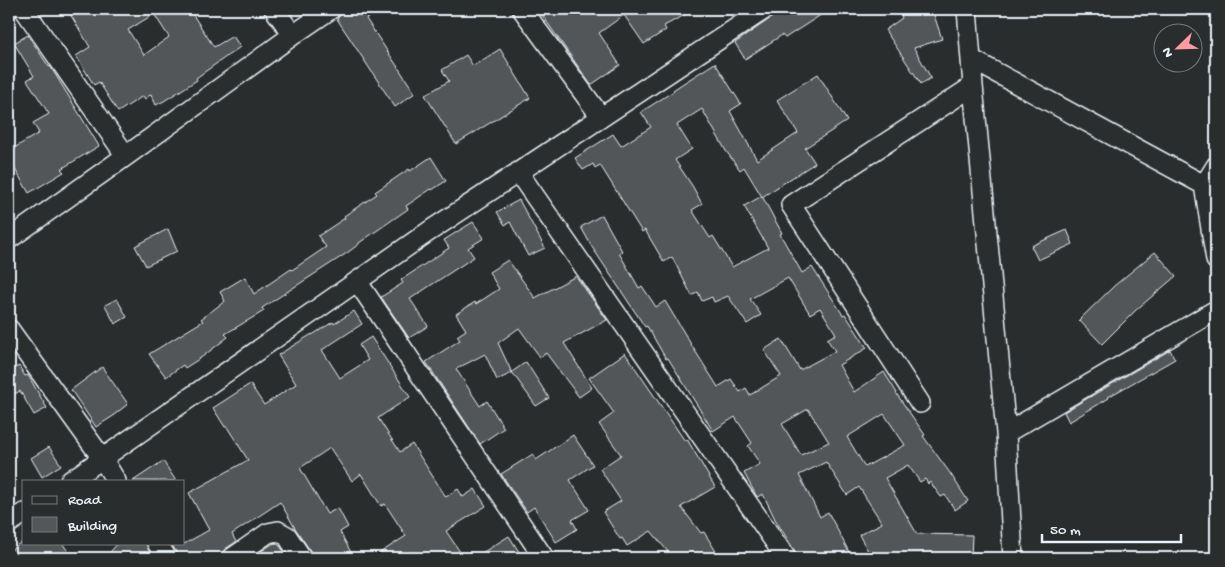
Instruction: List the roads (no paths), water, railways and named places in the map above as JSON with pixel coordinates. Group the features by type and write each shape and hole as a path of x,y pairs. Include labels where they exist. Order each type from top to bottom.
{"street":[{"path":"24,9 126,156"},
{"path":"274,9 293,35"},
{"path":"9,239 331,9"},
{"path":"522,9 601,117"},
{"path":"71,480 357,281 765,9"},
{"path":"967,9 1006,433 1013,558"},
{"path":"971,59 1204,185"},
{"path":"920,403 791,205 973,86"},
{"path":"1216,166 1204,185 1216,255"},
{"path":"518,172 786,558"},
{"path":"357,281 544,558"},
{"path":"1006,433 1216,310"},
{"path":"9,328 102,458 115,480"},
{"path":"9,523 22,514"},
{"path":"232,558 268,532 278,531 287,536 302,558"},
{"path":"158,544 167,558"}]}
